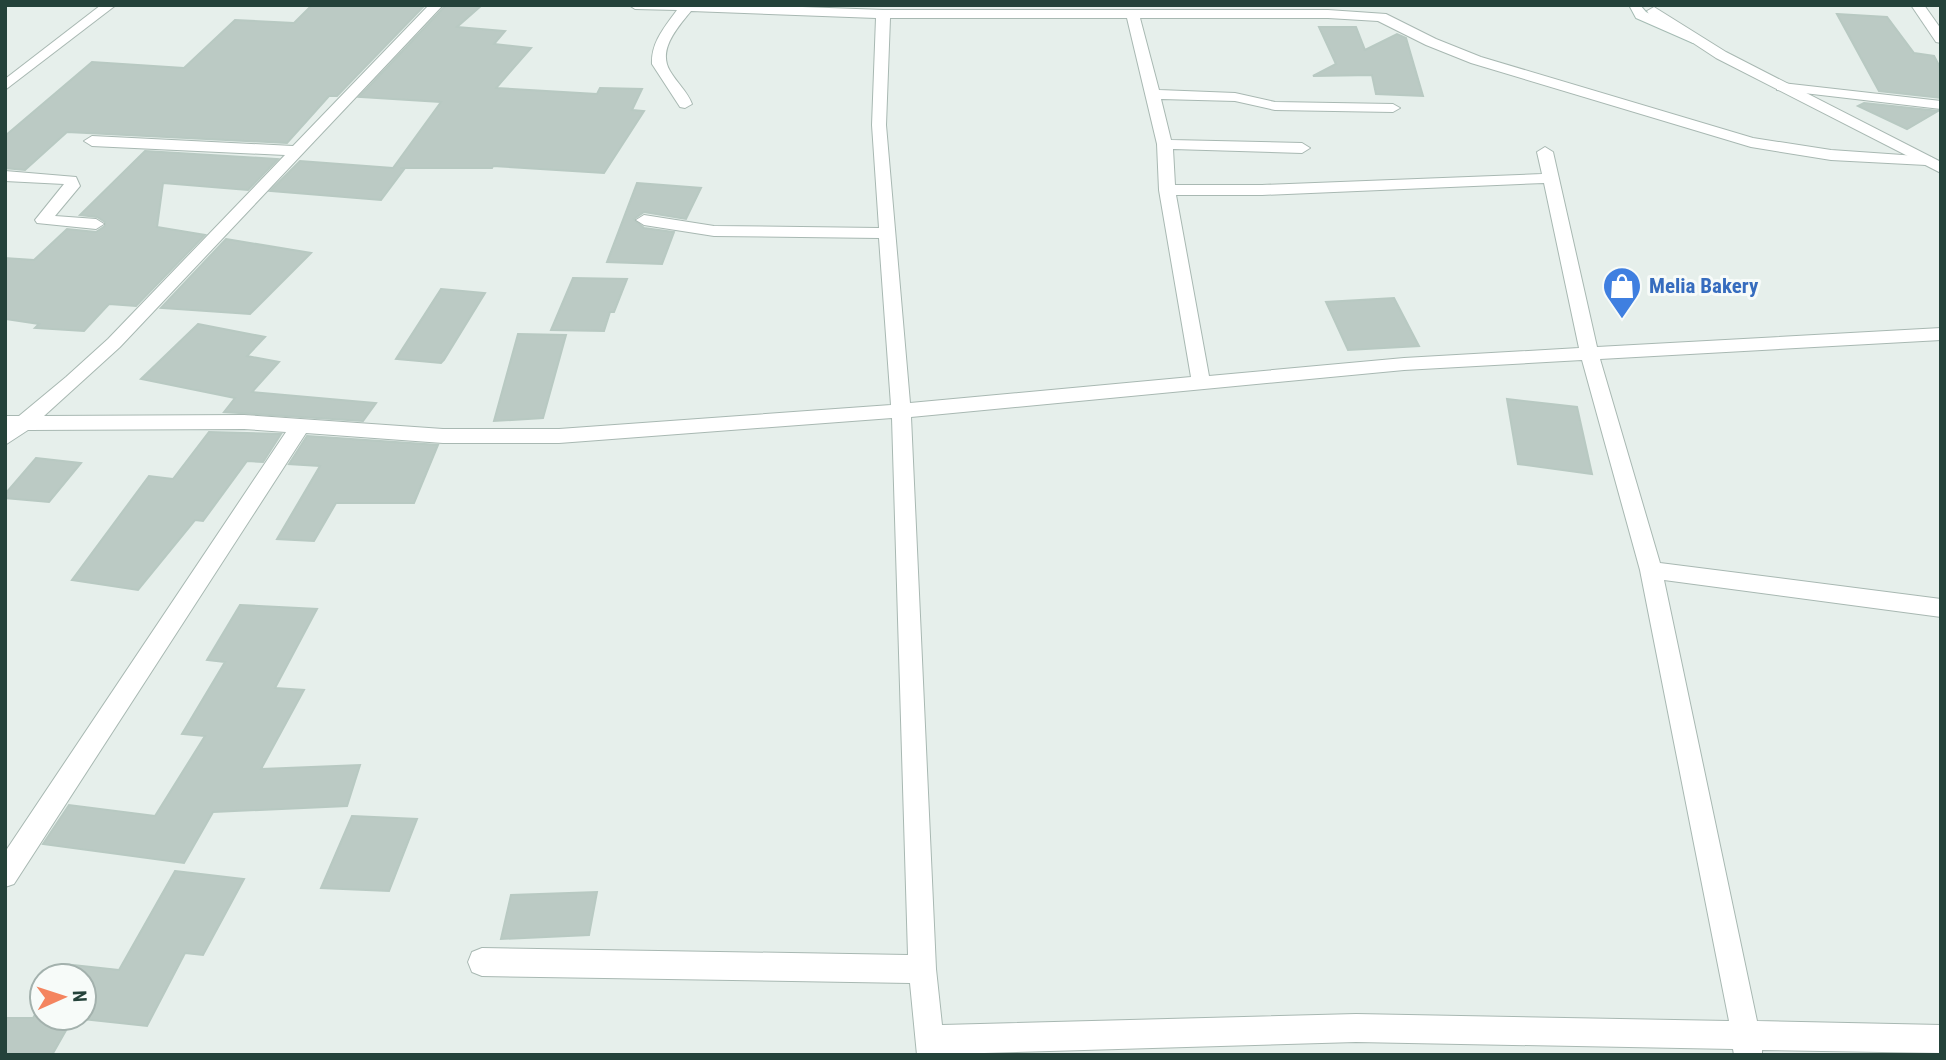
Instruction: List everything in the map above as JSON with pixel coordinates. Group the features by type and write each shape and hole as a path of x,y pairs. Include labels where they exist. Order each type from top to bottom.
{"street":[{"path":"5,86 110,5"},
{"path":"5,438 26,423 114,343 437,5"},
{"path":"635,5 883,14 1080,9 1132,13 1256,10 1381,17"},
{"path":"1362,5 1381,17 1476,60 1751,142 1831,155 1926,160"},
{"path":"1920,5 1931,6"},
{"path":"1920,5 1941,39"},
{"path":"1633,6 1654,11 1721,55 1941,168"},
{"path":"1633,6 1641,15 1698,40"},
{"path":"685,104 678,86 662,71 658,55 662,42 686,8"},
{"path":"1132,13 1165,144 1167,190 1201,382"},
{"path":"883,14 879,125 901,411 922,969 931,1048 1356,1028 1747,1045 1941,1039"},
{"path":"1783,87 1941,105"},
{"path":"1154,94 1235,97 1275,106 1393,108"},
{"path":"92,141 300,151"},
{"path":"1165,144 1302,148"},
{"path":"1545,152 1590,352 1651,570 1747,1045"},
{"path":"5,176 70,180 72,186 43,220 96,224"},
{"path":"1167,190 1343,188 1551,178"},
{"path":"643,220 714,231 887,233"},
{"path":"5,423 180,421 301,425 443,436 559,436 901,411 1201,382 1590,352 1941,334"},
{"path":"5,875 301,425"},
{"path":"1651,570 1941,608"},
{"path":"482,962 922,969"}],"building":[{"path":"312,5 425,5 337,96 329,96 287,143 67,132 25,170 5,168 5,136 92,62 184,68 235,20 294,23"},
{"path":"446,5 482,5 457,27 505,31 494,44 531,48 496,88 597,94 600,88 642,89 632,110 644,111 604,173 493,166 405,168 381,200 270,191 300,161 393,168 441,102 359,97"},
{"path":"1837,14 1887,17 1914,53 1934,56 1941,69 1941,98 1879,91"},
{"path":"1319,27 1356,27 1365,50 1397,34 1406,38 1423,96 1376,94 1372,75 1313,76 1336,64"},
{"path":"1864,103 1938,111 1907,129 1858,106"},
{"path":"145,151 278,159 248,190 163,183 157,227 205,235 136,306 109,304 84,331 35,328 39,324 5,319 5,258 34,260 67,229 96,232 105,226 105,222 97,217 80,215"},
{"path":"637,183 701,188 686,219 644,212 634,219 644,228 674,232 662,264 607,262"},
{"path":"226,239 311,253 250,314 161,308"},
{"path":"573,278 627,279 614,312 610,312 604,331 551,330"},
{"path":"441,289 485,293 441,363 396,359"},
{"path":"1394,298 1419,346 1348,350 1326,302"},
{"path":"198,324 265,337 247,356 279,362 252,392 376,403 363,421 224,412 235,398 141,379"},
{"path":"518,334 566,335 543,418 494,421"},
{"path":"1507,399 1577,407 1592,474 1518,464"},
{"path":"209,432 281,434 263,462 247,461 203,521 195,520 138,590 72,580 149,476 173,479"},
{"path":"307,436 438,445 414,503 336,503 314,541 277,539 320,466 289,464"},
{"path":"36,458 81,463 49,502 5,498 5,494"},
{"path":"240,605 317,609 275,688 304,690 261,769 360,765 347,806 213,812 184,863 43,844 69,805 155,816 205,736 182,734 225,662 207,660"},
{"path":"352,816 417,819 389,891 321,888"},
{"path":"175,871 244,879 203,955 185,953 147,1026 98,1021 98,968 119,970"},
{"path":"597,892 589,935 501,939 511,895"},
{"path":"5,1018 28,1018 28,1032 65,1032 52,1055 5,1055"}],"place":[{"name":"Melia Bakery","path":"1622,320"}]}
